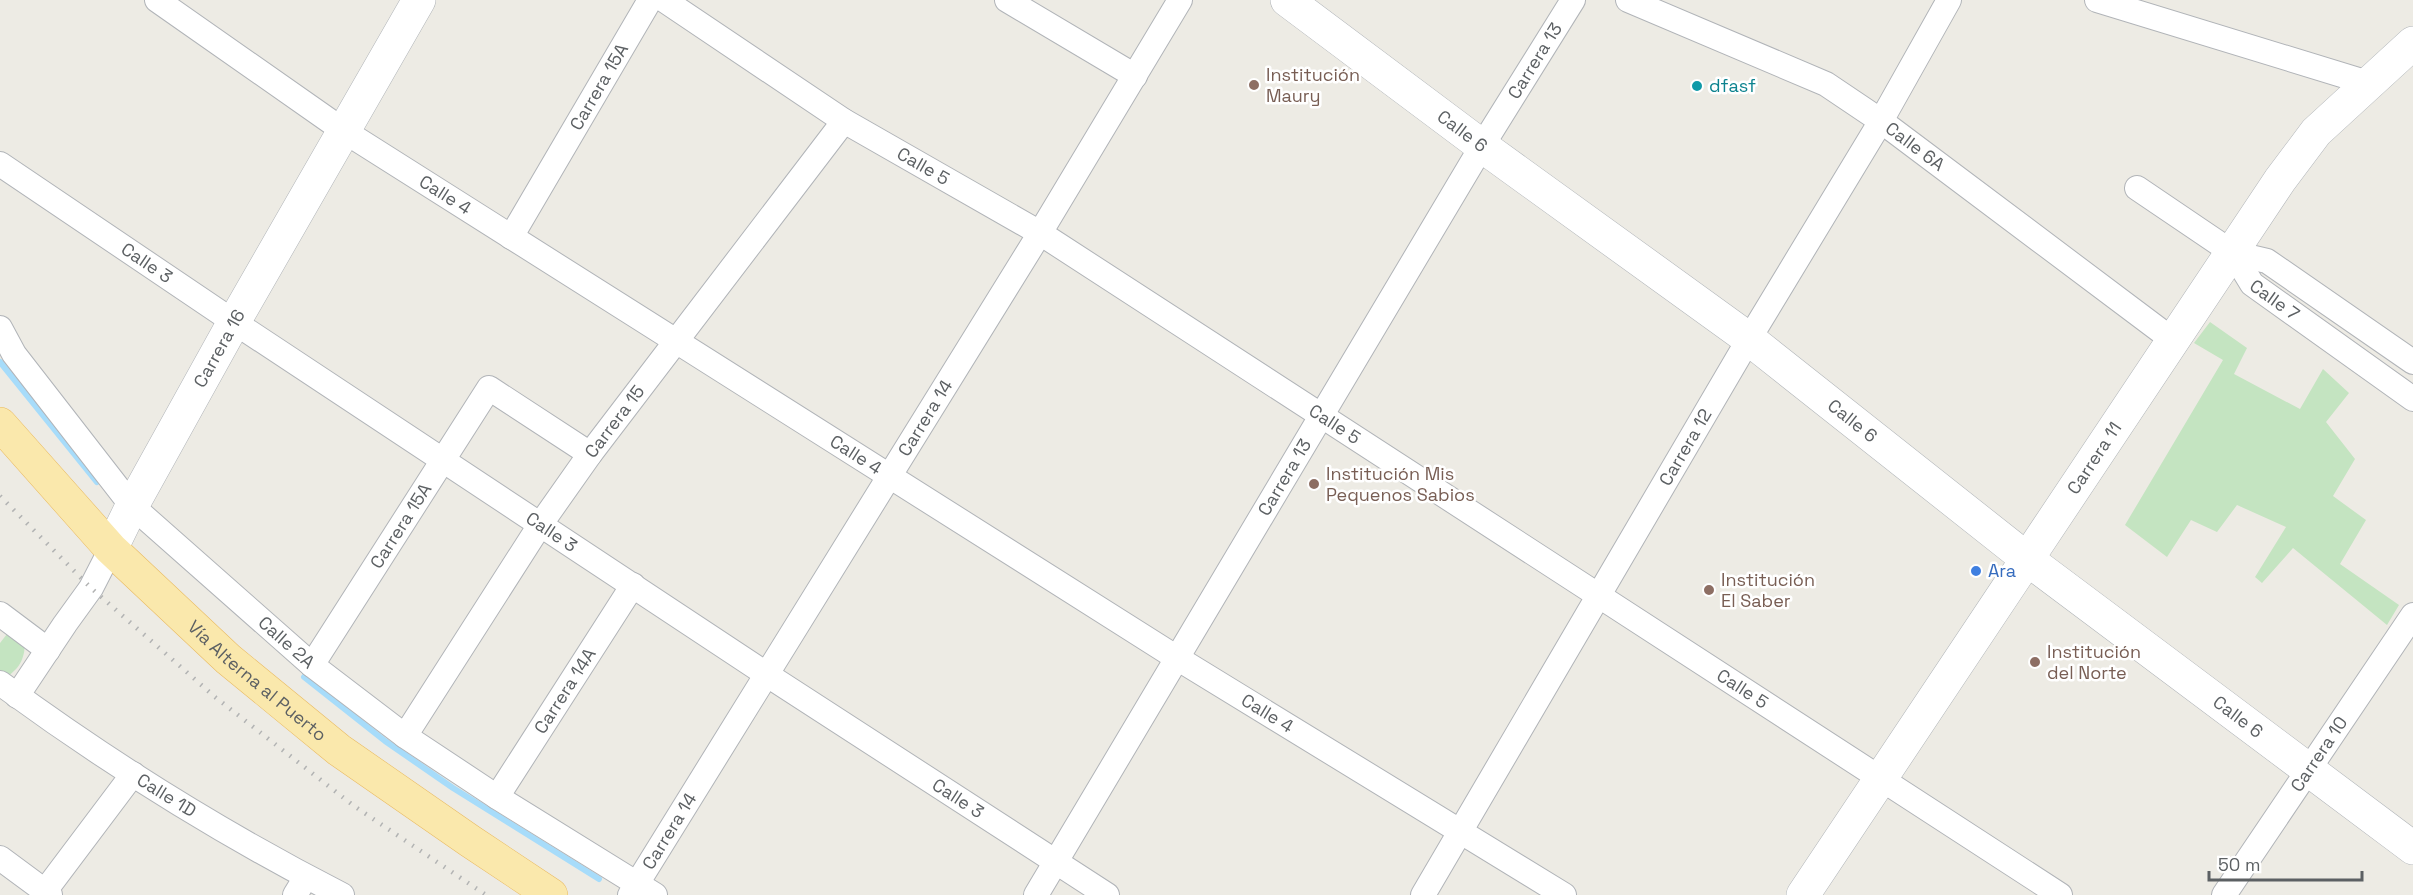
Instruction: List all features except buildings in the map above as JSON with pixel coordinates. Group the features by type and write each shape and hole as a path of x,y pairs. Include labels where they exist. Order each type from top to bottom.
{"main road":[{"name":"Vía Alterna al Puerto","path":"0,424 123,524 228,659 339,750 551,895"}],"street":[{"name":"Carrera 16","path":"9,689 48,650 92,588 123,524 234,322 419,0"},
{"name":"Carrera 15A","path":"511,237 650,0"},
{"name":"Calle 5","path":"664,0 844,121 1040,233 2060,895"},
{"path":"1007,0 1135,76"},
{"name":"Carrera 14","path":"638,891 766,674 1040,233 1180,0"},
{"name":"Calle 6","path":"1287,0 1482,146 1749,339 2027,560 2413,848"},
{"name":"Carrera 13","path":"1036,895 1482,146 1573,0"},
{"name":"Calle 6A","path":"1628,0 1826,84 1881,121 2174,341"},
{"name":"Carrera 12","path":"1423,895 1749,339 1881,121 1949,0"},
{"path":"2097,0 2368,83"},
{"name":"Calle 4","path":"160,1 344,131 1177,658 1564,895"},
{"name":"Carrera 11","path":"1803,895 2280,180 2316,132 2413,43"},
{"name":"Carrera 15","path":"405,736 540,525 590,454 844,121"},
{"name":"Calle 3","path":"0,164 540,525 1107,895"},
{"path":"2137,188 2233,253"},
{"name":"Calle 7","path":"2233,253 2267,261 2413,363"},
{"name":"Calle 7","path":"2233,253 2253,285 2413,399"},
{"name":"Calle 2A","path":"0,328 14,354 123,524 405,736 638,891"},
{"name":"Carrera 15A","path":"312,665 489,388 590,454"},
{"name":"Carrera 14A","path":"497,797 633,585"},
{"path":"0,614 48,650"},
{"name":"Carrera 10","path":"2224,895 2413,615"},
{"name":"Calle 1D","path":"9,689 301,886 342,895"},
{"path":"0,858 45,894 133,774"}],"green space":[{"path":"2210,322 2247,348 2234,374 2300,409 2323,369 2349,393 2326,422 2355,459 2333,496 2366,520 2340,564 2399,605 2387,625 2293,548 2262,583 2255,577 2286,527 2237,505 2217,532 2191,520 2167,557 2125,525 2223,360 2194,343"},
{"path":"11,629 25,638 24,651 19,666 5,678 0,675 0,643"}],"waterway":[{"path":"0,362 97,482"},
{"path":"304,677 385,741 453,788 599,879"}],"railway":[{"path":"0,496 91,588 215,697 354,806 486,895"}],"place":[{"name":"Institución Maury","path":"1254,85"},
{"name":"dfasf","path":"1697,86"},
{"name":"Institución Mis Pequenos Sabios","path":"1314,484"},
{"name":"Ara","path":"1976,571"},
{"name":"Institución El Saber","path":"1709,590"},
{"name":"Institución del Norte","path":"2035,662"}]}
